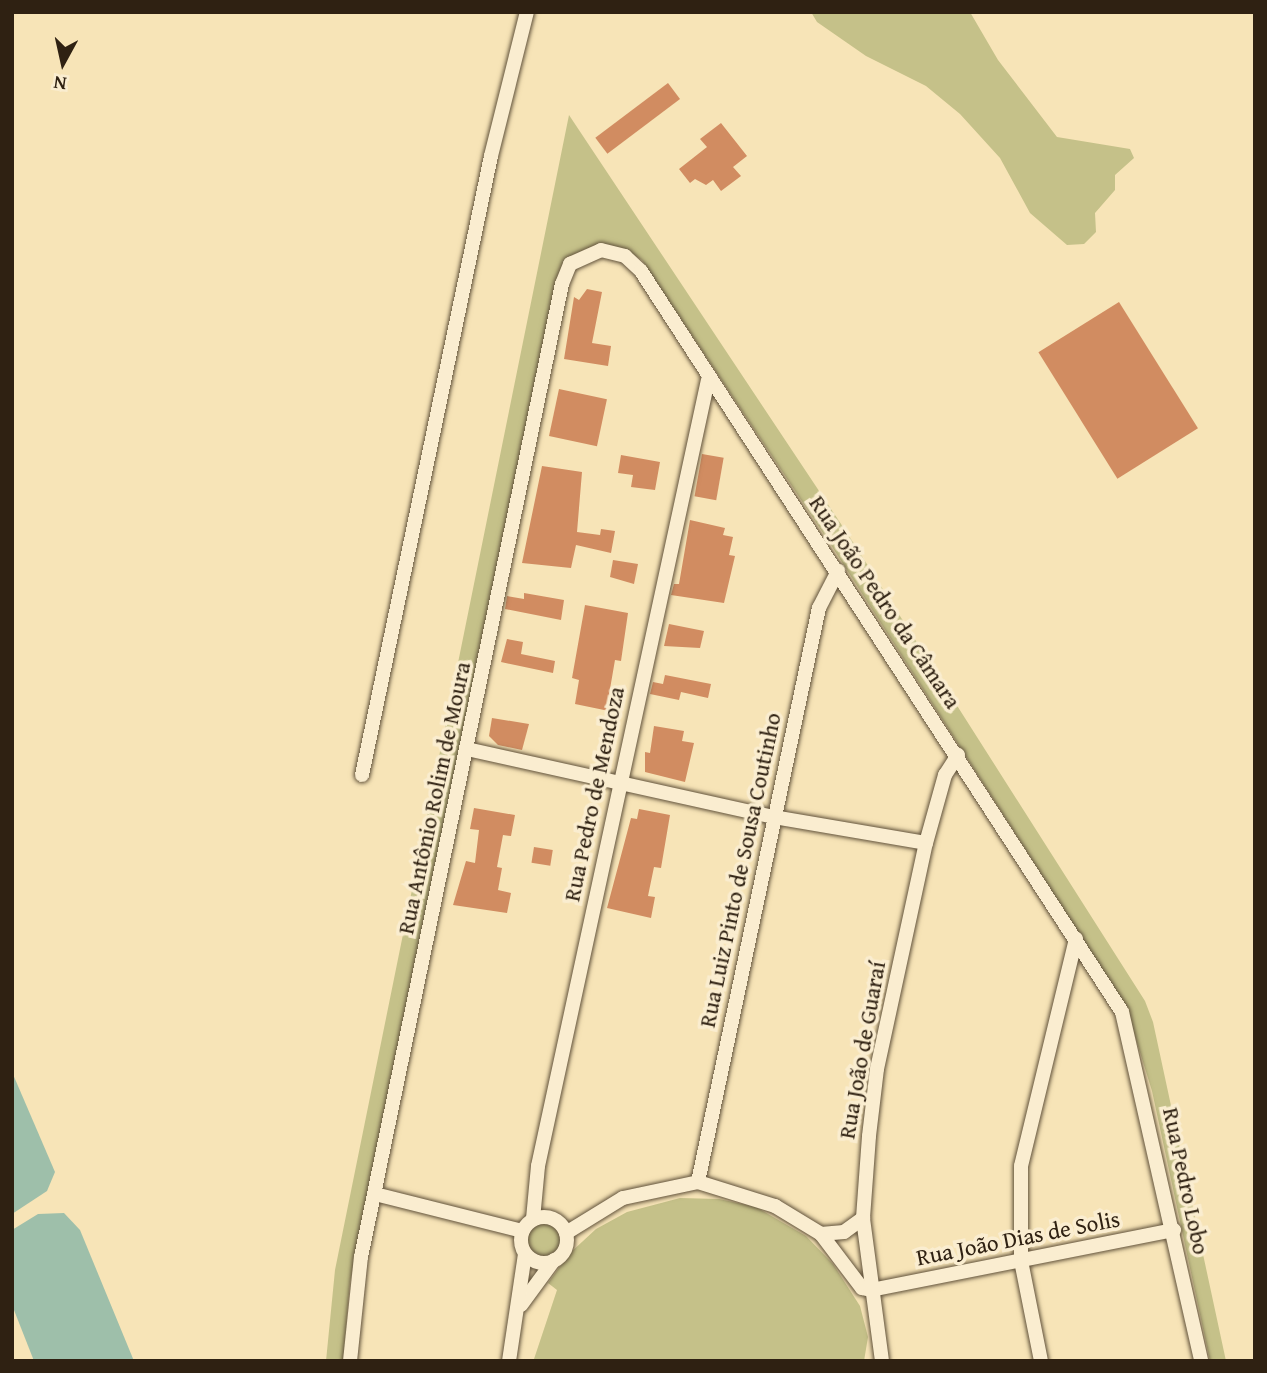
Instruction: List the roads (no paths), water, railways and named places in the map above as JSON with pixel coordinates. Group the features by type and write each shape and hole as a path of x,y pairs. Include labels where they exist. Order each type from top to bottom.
{"street":[{"path":"362,775 491,156 527,12"},
{"name":"Rua João Pedro da Câmara","path":"585,254 601,250 625,256 641,271 708,380 838,571 1122,1012"},
{"name":"Rua Antônio Rolim de Moura","path":"350,1361 361,1257 562,284 570,264 585,254"},
{"name":"Rua Pedro de Mendoza","path":"533,1219 538,1166 708,380"},
{"name":"Rua Luiz Pinto de Sousa Coutinho","path":"698,1182 819,608 838,571"},
{"path":"467,749 774,817 926,843"},
{"name":"Rua João de Guaraí","path":"882,1361 863,1218 877,1069 926,843 945,775 958,755"},
{"path":"1041,1361 1021,1261 1021,1166 1063,975 1076,939"},
{"name":"Rua Pedro Lobo","path":"1122,1012 1174,1230 1201,1361"},
{"path":"566,1233 623,1198 698,1182 775,1206 821,1234 862,1288 871,1290"},
{"path":"375,1194 522,1231"},
{"path":"509,1361 520,1306 525,1254 522,1231 533,1219 549,1218 566,1233"},
{"path":"821,1234 844,1231 863,1218"},
{"name":"Rua João Dias de Solis","path":"871,1290 1174,1230"},
{"path":"520,1306 565,1249 566,1233"},
{"path":"525,1254 538,1262 554,1260"}]}
